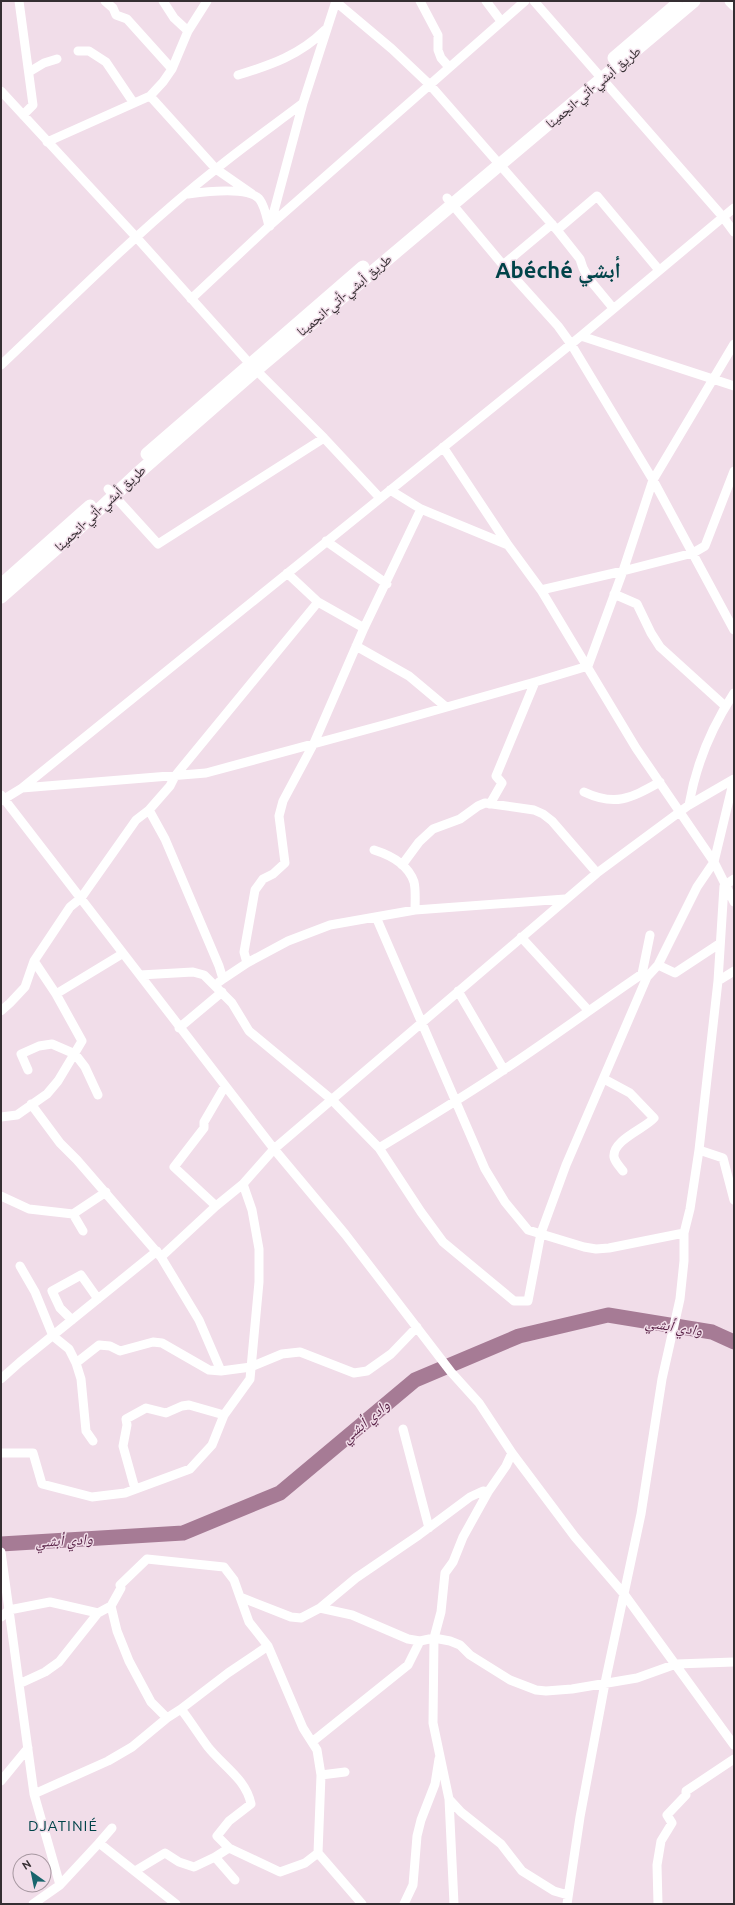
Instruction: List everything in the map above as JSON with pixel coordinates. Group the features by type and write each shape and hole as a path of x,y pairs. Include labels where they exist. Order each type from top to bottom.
{"highway":[{"path":"1,584 39,558 134,471 253,367 343,289 600,75 681,1"},
{"name":"طريق أبشي-أتي-انجمينا","path":"600,75 694,1"},
{"name":"طريق أبشي-أتي-انجمينا","path":"1,597 39,558"}],"main road":[{"path":"730,1 734,5"}],"street":[{"path":"19,1 33,105 23,115"},
{"path":"105,1 113,8 116,15 127,20 172,69"},
{"path":"163,1 174,18 188,31"},
{"path":"47,142 133,102 150,96 163,82 172,69 188,31 207,1"},
{"path":"269,226 303,103 335,1 392,49 430,85 555,227 580,259 589,279 613,308"},
{"path":"420,1 438,36 438,50 441,58 449,67"},
{"path":"486,1 501,21"},
{"path":"191,299 269,226 525,1"},
{"path":"534,1 723,217 734,232"},
{"path":"238,75 288,58 311,44 326,29"},
{"path":"78,51 89,51 106,62 133,102"},
{"path":"29,72 44,63 56,59"},
{"path":"1,91 137,238 253,367 324,438 380,498"},
{"path":"150,96 216,169 260,200 269,226"},
{"path":"1,365 137,238 187,194 216,169 303,103"},
{"path":"187,194 209,191 252,194"},
{"path":"503,265 598,196 659,270"},
{"path":"449,201 503,265 558,326 571,344 653,480 734,630"},
{"path":"734,208 581,336 22,788 2,798 274,1149 345,1234 451,1372 479,1403 512,1454 575,1537 624,1594 734,1745"},
{"path":"581,336 734,386"},
{"path":"588,666 653,480 734,344"},
{"path":"111,492 158,544 324,438"},
{"path":"443,447 508,544 541,590 636,748 714,862 724,886 734,902"},
{"path":"541,590 622,571 693,552 705,546 734,471"},
{"path":"390,490 421,509 508,544"},
{"path":"246,963 244,952 255,890 263,879 273,874 285,863 279,816 283,801 314,743 364,628 387,584 421,509"},
{"path":"326,541 387,584"},
{"path":"287,573 318,602 364,628"},
{"path":"614,594 637,604 650,633 660,647 725,706"},
{"path":"1,1011 25,986 34,961 70,907 81,898 136,820 149,810 173,783 175,776 318,602"},
{"path":"356,646 409,676 446,707"},
{"path":"22,788 206,773 588,666"},
{"path":"490,804 502,783 496,776 535,682"},
{"path":"689,805 694,779 706,743 725,706 734,693"},
{"path":"1,1379 98,1299 159,1254 243,1184 274,1149 565,899 679,812 734,779"},
{"path":"379,1148 504,1070 588,1010 645,976 658,965 697,887 714,862 734,779"},
{"path":"584,792 599,799 625,798 632,797 660,782"},
{"path":"402,865 420,842 433,829 460,820 478,806 486,803 534,810 543,814 552,821 598,873"},
{"path":"149,810 175,860 223,979"},
{"path":"374,850 390,856 402,865 414,882 415,910"},
{"path":"724,886 734,879"},
{"path":"449,1799 461,1812 501,1844 522,1871 568,1899 580,1817 641,1514 662,1379 680,1299 684,1261 684,1233 690,1209 699,1150 718,981 719,944 724,886"},
{"path":"215,985 246,963 306,933 330,925 415,910 565,899"},
{"path":"376,917 485,1169 505,1202 528,1230 596,1249 684,1233"},
{"path":"140,975 193,972 204,975 232,1003 249,1031 331,1099 379,1148 421,1212 444,1242 514,1301 528,1301 541,1233 566,1165 604,1078 645,976 650,935"},
{"path":"521,937 588,1010"},
{"path":"658,965 675,973 719,944"},
{"path":"56,994 122,954"},
{"path":"1,1117 17,1115 50,1089 75,1054 82,1041 56,994 34,961"},
{"path":"718,981 734,971"},
{"path":"458,991 504,1070"},
{"path":"179,1028 222,992"},
{"path":"28,1070 21,1054 39,1046 52,1044 75,1054 84,1067 98,1095"},
{"path":"604,1078 630,1093 654,1118 630,1134 615,1152 615,1160 623,1171"},
{"path":"216,1206 174,1167 204,1128 204,1122 225,1086"},
{"path":"31,1104 60,1143 106,1192 159,1254 199,1320 221,1371"},
{"path":"699,1150 723,1158 731,1177 734,1200"},
{"path":"1,1453 33,1453 42,1484 92,1497 125,1493 190,1469 212,1445 224,1415 250,1379 259,1282 259,1249 252,1210 243,1184"},
{"path":"1,1196 29,1209 73,1214 106,1192"},
{"path":"73,1214 83,1231"},
{"path":"20,1266 35,1292 53,1336 69,1349 76,1363 81,1379 86,1431 93,1441"},
{"path":"72,1320 60,1308 52,1291 81,1275 98,1299"},
{"path":"76,1363 99,1344 120,1350 152,1342 162,1343 209,1370 221,1371 251,1367 282,1354 300,1352 354,1373 367,1371 391,1354 417,1328"},
{"path":"135,1489 123,1446 128,1425 126,1419 146,1408 166,1413 182,1406 189,1405 224,1415"},
{"path":"403,1429 429,1528"},
{"path":"454,1904 449,1799 433,1723 434,1638 441,1612 445,1573 453,1562 463,1537 488,1492 506,1466 512,1454"},
{"path":"240,1597 291,1617 301,1618 320,1608 356,1578 429,1528 470,1497 483,1491 488,1492"},
{"path":"1,1552 4,1572 3,1583 9,1610 34,1794 60,1885"},
{"path":"19,1684 45,1672 59,1662 98,1613 111,1606 121,1588 120,1585 147,1559 224,1567 234,1580 249,1622 268,1646 303,1728 318,1750 321,1775 318,1853 362,1904"},
{"path":"1,1616 9,1610 50,1602 98,1613"},
{"path":"111,1606 117,1631 129,1661 151,1702 167,1718"},
{"path":"320,1608 352,1615 408,1639 420,1641 434,1638 450,1640 460,1645 470,1655 510,1680 536,1690 546,1691 637,1678 676,1664 734,1662"},
{"path":"312,1742 408,1665 420,1641"},
{"path":"34,1794 108,1761 132,1748 167,1718 228,1673 268,1646"},
{"path":"181,1709 209,1748 236,1777 250,1796 251,1804 229,1821 216,1836 229,1848 280,1872 305,1863 318,1853"},
{"path":"2,1779 28,1748"},
{"path":"404,1904 413,1885 417,1836 421,1820 436,1784 440,1752"},
{"path":"658,1904 657,1865 660,1841 672,1823 667,1815 686,1795 686,1791 734,1759"},
{"path":"321,1775 345,1772"},
{"path":"33,1904 60,1885 112,1828"},
{"path":"99,1843 176,1904"},
{"path":"135,1871 165,1853 179,1862 194,1867 215,1857 229,1848"},
{"path":"215,1857 235,1880"}],"waterway":[{"name":"وادي أبشي","path":"1,1544 183,1533 280,1493 415,1380 519,1336 608,1315 712,1332 734,1342"}],"district":[{"name":"Abéché أبشي","path":"558,269"},
{"name":"DJATINIÉ","path":"63,1825"}]}
